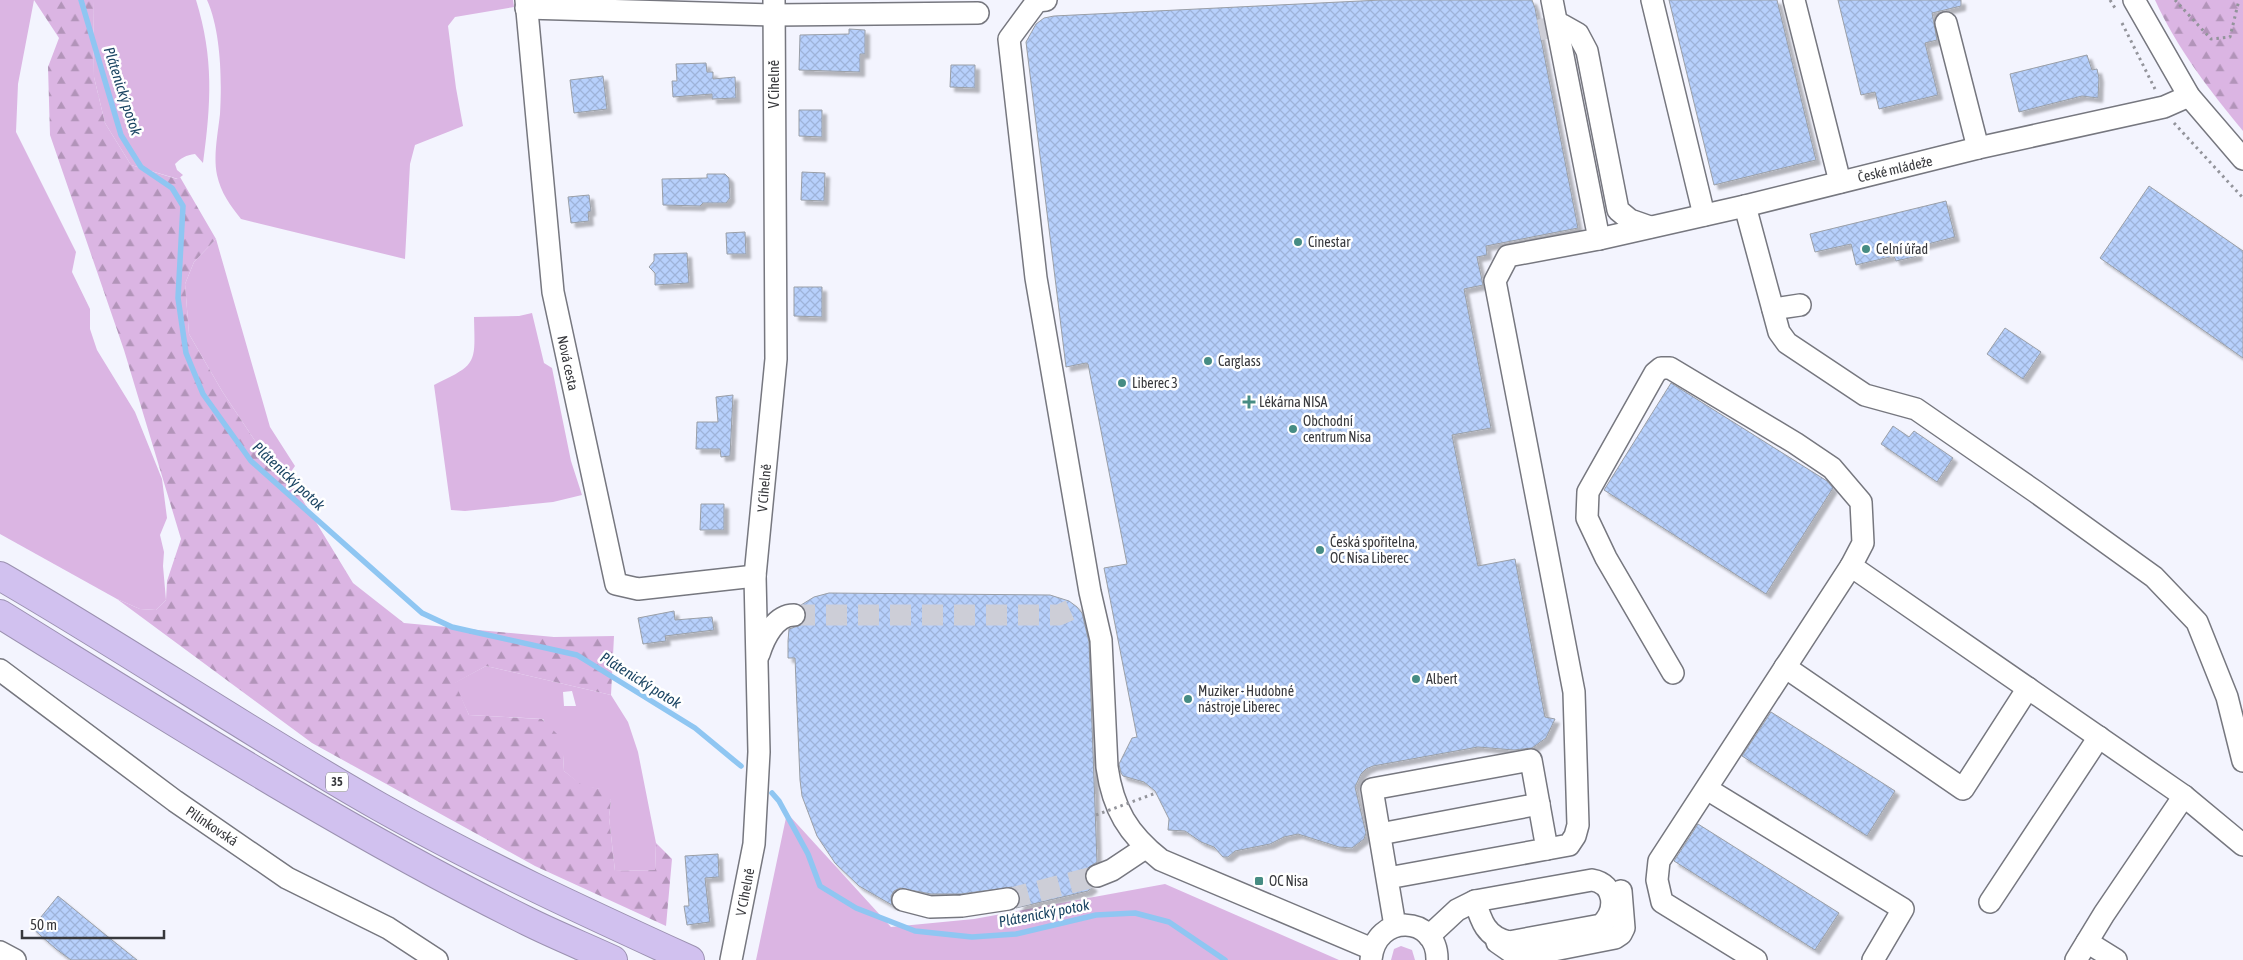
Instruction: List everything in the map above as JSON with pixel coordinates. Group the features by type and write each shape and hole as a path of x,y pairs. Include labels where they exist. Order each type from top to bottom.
{"highway":[{"name":"35","path":"0,576 64,613 222,714 381,807 544,893 690,960"},
{"name":"35","path":"0,614 216,748 372,838 527,921 613,960"}],"street":[{"path":"1046,0 1037,0 1010,39 1036,278 1083,599 1101,640 1107,767 1110,787 1119,813 1131,832 1145,848 1161,860 1372,955 1377,939 1385,931 1395,926 1413,926 1429,936 1434,944 1437,960"},
{"path":"1552,0 1599,239"},
{"path":"1652,0 1704,215"},
{"path":"1794,0 1840,182"},
{"path":"2134,0 2189,96 2243,159"},
{"path":"526,4 774,7 978,13"},
{"name":"Nová cesta","path":"526,4 552,292 616,584 638,589 755,576"},
{"name":"V Cihelně","path":"731,960 754,844 759,752 755,576 776,359 774,7"},
{"path":"1946,22 1978,148"},
{"path":"1562,25 1578,34 1587,51 1618,210 1630,220 1650,227"},
{"name":"České mládeže","path":"1547,849 1569,845 1575,836 1578,826 1574,692 1495,281 1508,256 1599,239 1745,206 1978,148 2164,107 2189,96"},
{"path":"1745,206 1779,332 1787,343 1865,395 1916,410 2154,576 2197,622 2227,697 2243,761"},
{"path":"1773,310 1800,305"},
{"path":"1673,673 1606,558 1587,518 1588,492 1655,373 1662,368 1670,368 1795,443 1832,468 1861,502 1863,543 1851,566 1659,861 1657,880 1662,902 1756,960"},
{"path":"1851,566 2184,796 2243,845"},
{"path":"757,661 763,641 769,632 779,620 788,615 794,615"},
{"path":"1785,668 1963,789 2028,688"},
{"name":"Pilínkovská","path":"0,670 175,801 287,878 388,928 437,960"},
{"path":"1990,902 2099,737"},
{"path":"1388,878 1547,849 1531,760 1372,790 1395,926"},
{"path":"1707,789 1903,909 1873,960"},
{"path":"2184,796 2243,826"},
{"path":"2076,960 2184,796"},
{"path":"1380,834 1539,804"},
{"path":"1097,876 1112,870 1145,848"},
{"path":"1429,936 1457,910 1475,901 1581,881 1599,881 1610,892 1613,906 1607,920 1601,925 1509,942 1490,934 1483,925 1475,901"},
{"path":"903,900 930,907 962,906 1008,899"},
{"path":"2087,942 2116,960"},
{"path":"0,952 15,960"}],"path":[{"path":"2176,0 2211,39 2230,37 2239,0"},
{"path":"1096,815 1156,793"}],"green space":[{"path":"0,0 34,0 18,84 16,132 76,252 72,272 90,309 90,329 97,350 135,412 162,479 167,518 160,535 164,552 163,566 166,600 156,610 140,609 117,599 0,534"},
{"path":"34,0 93,0 94,77 105,123 131,165 177,179 180,177 216,239 194,262 185,284 189,334 222,391 271,465 288,476 353,583 404,623 554,637 614,636 611,695 486,666 455,683 469,715 542,719 562,739 564,771 582,785 601,789 609,795 611,800 609,817 615,871 655,870 656,843 672,859 666,926 535,866 312,743 117,599 140,609 156,610 166,600 167,581 181,539 124,350 50,135 48,67 59,38"},
{"path":"93,0 196,0 202,21 208,62 208,121 203,163 195,154 182,158 175,164 177,170 183,175 178,179 131,165 105,123 94,77"},
{"path":"207,0 513,0 514,7 455,17 448,26 463,126 415,145 410,164 405,259 241,219 237,214 223,193 216,168 221,86 220,56 212,12"},
{"path":"2155,0 2243,0 2243,131 2194,68 2173,35"},
{"path":"216,239 270,427 295,466 288,476 271,465 222,391 189,334 185,284 194,262"},
{"path":"532,313 544,363 552,368 571,461 582,495 553,502 465,511 451,510 434,385 459,372 471,361 474,344 474,317 519,316"},
{"path":"486,666 611,695 628,722 638,752 656,843 655,870 615,871 609,817 611,800 600,789 582,786 564,771 563,755 543,719 469,715 454,683","holes":["572,691 576,706 564,706 563,692"]},
{"path":"787,813 891,927 974,919 1165,884 1339,960 756,960"},
{"path":"1401,946 1412,950 1415,960 1391,960 1394,949"}],"building":[{"name":"Obchodní centrum Nisa","path":"1381,0 1532,0 1535,8 1578,228 1486,246 1487,255 1477,257 1483,285 1464,289 1491,428 1452,435 1478,566 1515,559 1545,717 1555,719 1546,738 1532,748 1514,750 1478,747 1373,766 1366,769 1361,774 1355,787 1366,833 1364,839 1352,848 1339,847 1298,834 1284,837 1270,844 1235,851 1228,857 1223,857 1214,847 1201,842 1185,831 1168,830 1169,819 1155,791 1144,782 1123,776 1121,773 1119,764 1132,738 1137,737 1104,568 1127,564 1088,364 1066,367 1026,42 1036,24 1044,18 1054,16"},
{"path":"1669,0 1777,0 1816,160 1714,185"},
{"path":"1838,0 1961,0 1961,6 1932,13 1937,40 1925,43 1938,95 1879,109 1875,92 1861,95"},
{"path":"849,29 865,30 865,54 860,54 860,72 799,70 800,35 849,34"},
{"path":"2087,55 2092,70 2097,69 2099,78 2098,98 2082,96 2019,112 2010,74"},
{"path":"706,63 707,72 713,72 713,79 735,77 736,98 712,99 712,94 673,97 672,81 677,81 676,64"},
{"path":"951,65 975,65 975,88 950,87"},
{"path":"603,76 607,109 574,113 570,80"},
{"path":"799,110 822,110 822,137 799,136"},
{"path":"802,172 825,173 824,201 801,200"},
{"path":"707,174 725,174 729,178 730,198 726,203 703,203 700,206 663,205 662,179 707,178"},
{"path":"2149,186 2243,251 2243,358 2100,258"},
{"path":"589,195 591,211 588,212 589,221 571,223 568,197"},
{"path":"1946,201 1955,237 1916,247 1918,256 1896,261 1894,256 1856,265 1851,244 1815,252 1810,234"},
{"path":"745,232 746,254 727,254 726,233"},
{"path":"687,253 689,283 655,285 655,273 649,267 654,261 654,254"},
{"path":"794,287 822,287 822,317 794,316"},
{"path":"2005,328 2041,352 2023,379 1987,354"},
{"path":"1671,383 1827,481 1833,488 1766,594 1604,490"},
{"path":"733,395 730,456 721,457 720,449 696,449 697,422 718,422 716,397"},
{"path":"1893,426 1909,437 1914,431 1953,458 1937,482 1881,444"},
{"path":"701,504 724,504 724,530 700,530"},
{"path":"829,593 1050,595 1069,601 1077,607 1082,613 1089,642 1097,862 1088,868 1085,875 1086,881 1093,887 1088,891 1016,908 1020,903 1020,897 1012,887 961,894 931,894 900,888 894,891 891,896 892,905 859,886 835,863 817,836 802,796 795,658 788,658 789,629 801,625 805,620 806,613 801,605 814,597"},
{"path":"674,611 675,620 712,617 714,630 665,636 666,641 643,644 638,618"},
{"path":"1771,712 1895,791 1867,836 1742,756"},
{"path":"1698,824 1839,913 1815,950 1674,861"},
{"path":"718,854 719,877 705,878 710,922 687,925 684,906 689,906 685,856"},
{"path":"58,896 137,960 71,960 56,949 32,928"}],"waterway":[{"name":"Plátenický potok","path":"81,0 121,135 141,167 172,188 183,206 178,298 186,353 203,394 251,461 422,613 452,627 577,655 695,728 741,766"},
{"name":"Plátenický potok","path":"772,793 779,801 808,854 820,886 856,908 915,931 972,937 1016,934 1096,915 1135,913 1169,922 1225,960"}],"tunnel":[{"path":"1539,30 1562,25"},
{"path":"794,615 1059,615 1077,607"},
{"path":"1008,899 1097,876"}],"place":[{"name":"Cinestar","path":"1298,242"},
{"name":"Celní úřad","path":"1866,249"},
{"name":"Carglass","path":"1208,361"},
{"name":"Liberec 3","path":"1122,383"},
{"name":"Lékárna NISA","path":"1249,402"},
{"name":"Obchodní centrum Nisa","path":"1293,429"},
{"name":"Česká spořitelna, OC Nisa Liberec","path":"1320,550"},
{"name":"Albert","path":"1416,679"},
{"name":"Muziker - Hudobné nástroje Liberec","path":"1188,699"},
{"name":"OC Nisa","path":"1259,881"}]}
